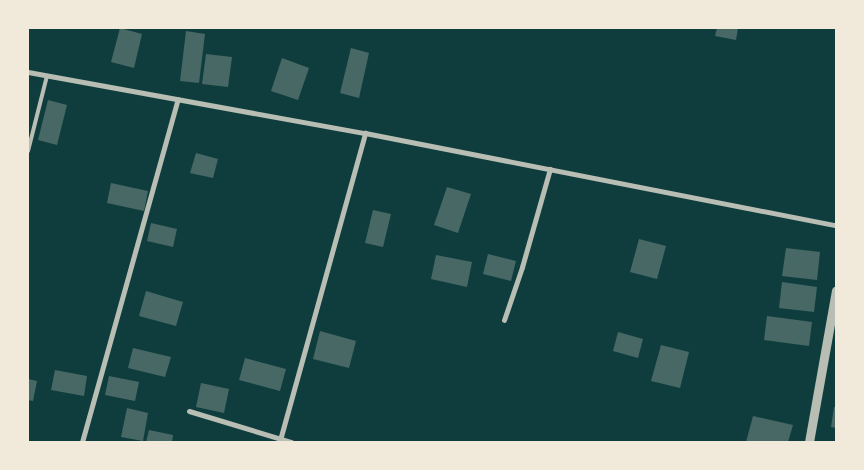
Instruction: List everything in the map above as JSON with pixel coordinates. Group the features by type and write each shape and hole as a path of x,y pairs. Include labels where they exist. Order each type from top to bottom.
{"street":[{"path":"28,72 365,133 836,225"},
{"path":"82,442 178,99"},
{"path":"280,440 365,133"},
{"path":"504,320 522,267 550,169"},
{"path":"809,442 836,290"},
{"path":"189,411 280,440 292,442"}],"lane":[{"path":"28,151 48,76"}],"building":[{"path":"120,28 142,34 134,68 111,62"},
{"path":"717,28 738,28 736,40 715,36"},
{"path":"186,31 205,34 199,83 180,81"},
{"path":"351,48 369,53 359,98 340,93"},
{"path":"206,54 232,57 228,87 202,84"},
{"path":"282,58 309,68 298,100 271,91"},
{"path":"48,100 67,105 57,145 38,140"},
{"path":"196,153 218,159 213,178 190,173"},
{"path":"111,183 148,191 144,211 107,203"},
{"path":"447,187 471,194 458,233 434,225"},
{"path":"373,210 391,214 383,247 365,243"},
{"path":"151,223 177,229 173,247 147,241"},
{"path":"639,239 666,246 657,279 630,272"},
{"path":"786,248 820,252 817,280 782,276"},
{"path":"488,254 516,261 511,281 483,274"},
{"path":"436,255 472,262 467,287 431,279"},
{"path":"782,282 817,287 814,312 779,308"},
{"path":"146,291 183,302 176,326 139,316"},
{"path":"767,316 812,322 809,346 764,340"},
{"path":"320,331 356,341 349,368 313,359"},
{"path":"618,332 643,339 638,358 613,351"},
{"path":"661,345 689,352 680,388 651,381"},
{"path":"133,348 171,357 165,377 128,368"},
{"path":"245,358 286,369 280,391 239,380"},
{"path":"55,370 87,376 84,396 51,390"},
{"path":"109,376 139,382 135,401 105,395"},
{"path":"28,379 37,381 33,401 28,400"},
{"path":"201,383 229,389 224,413 196,407"},
{"path":"834,407 836,407 836,428 831,427"},
{"path":"127,408 148,413 143,441 121,437"},
{"path":"753,416 793,425 788,442 746,442"},
{"path":"149,430 173,435 172,442 146,442"}]}
